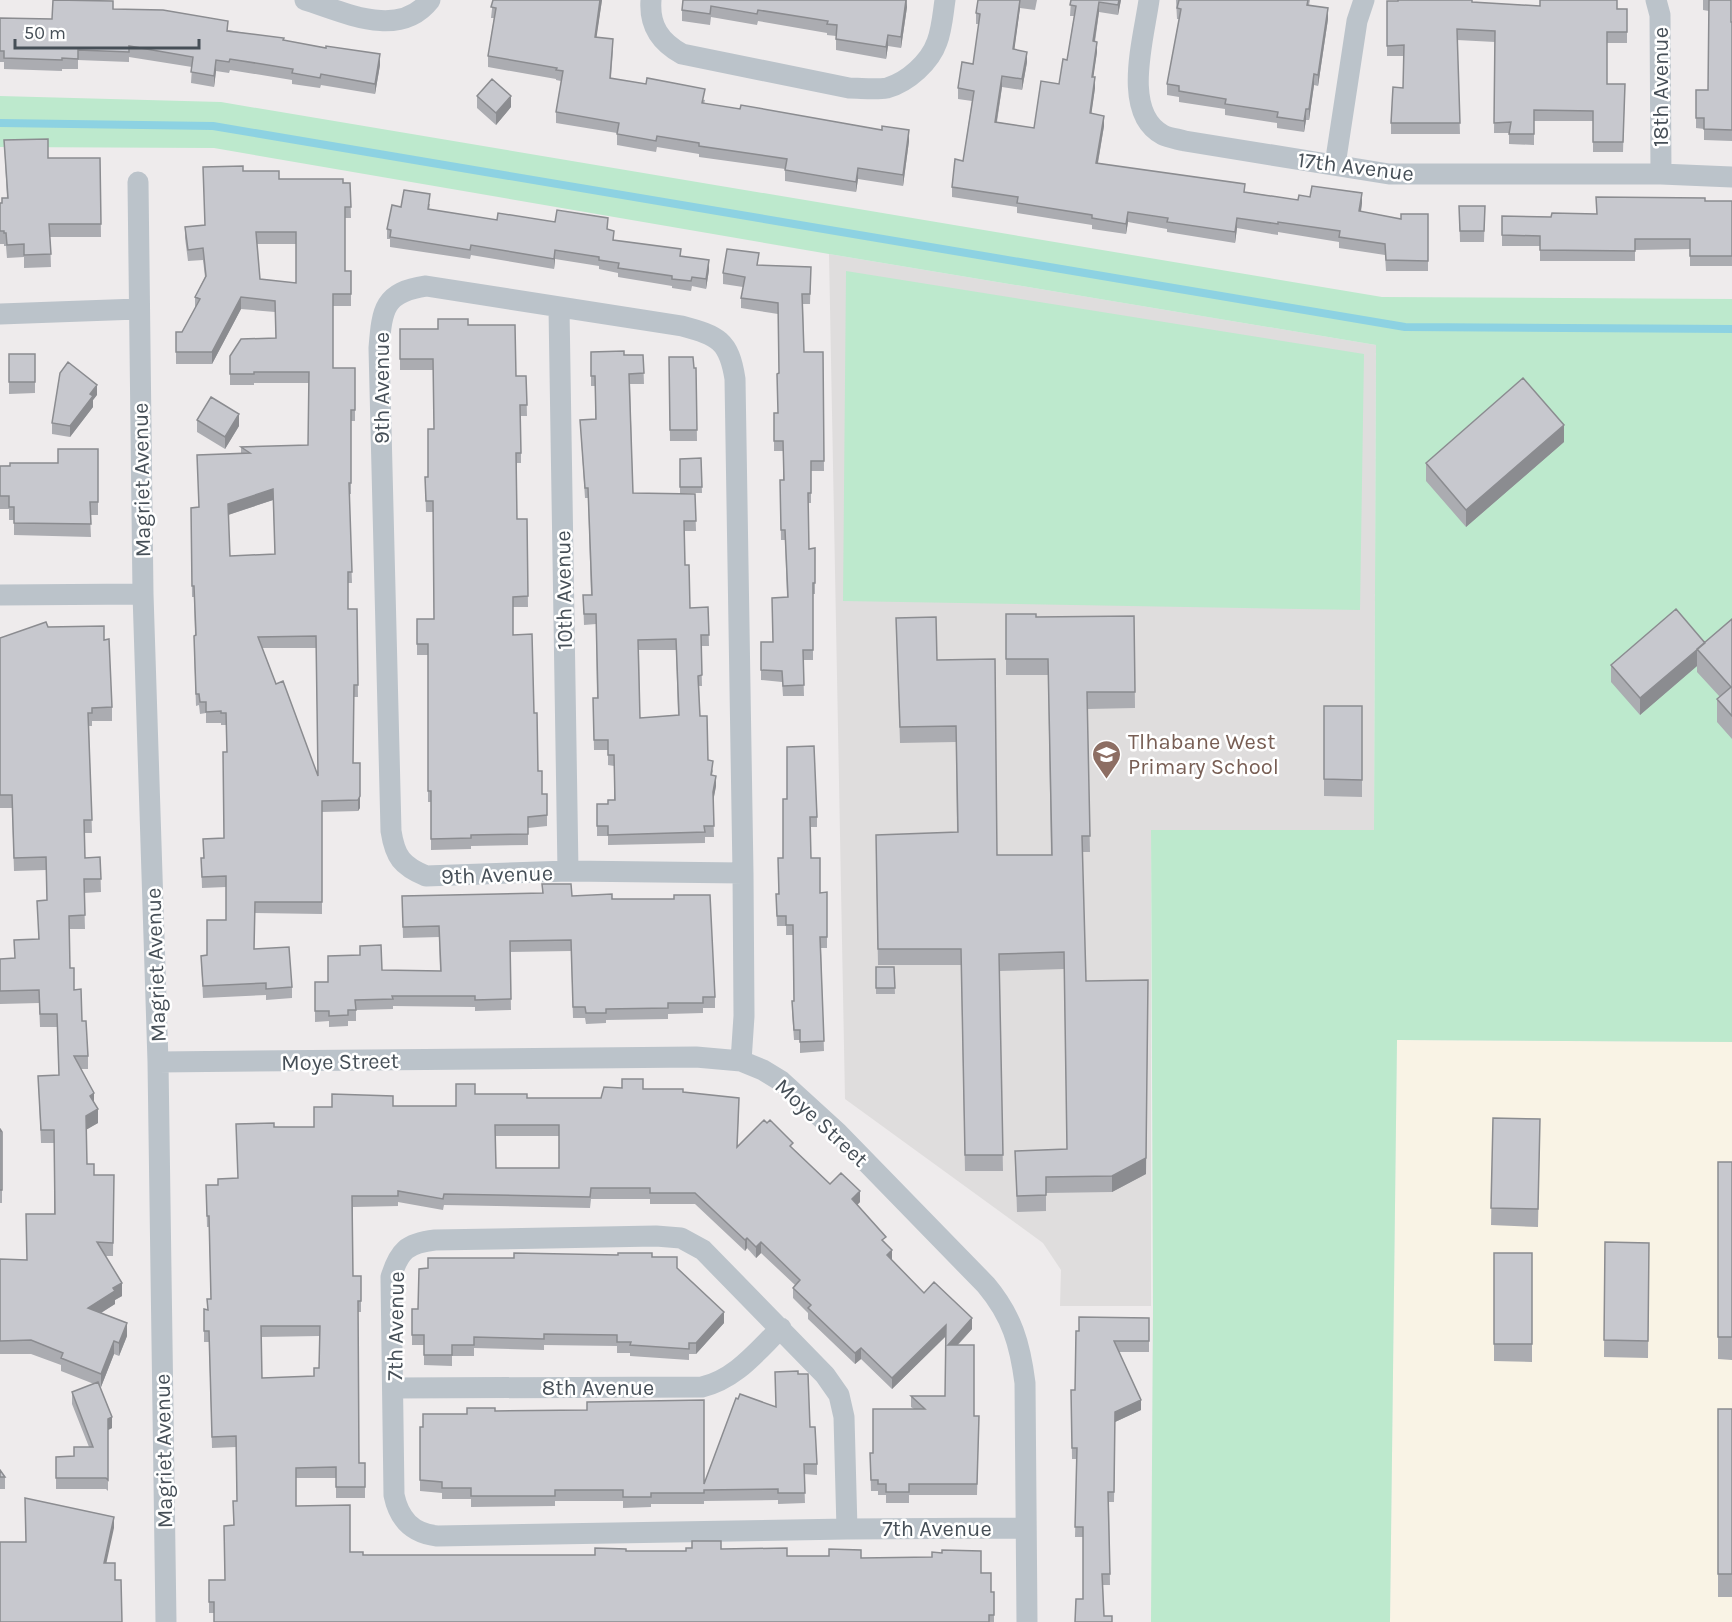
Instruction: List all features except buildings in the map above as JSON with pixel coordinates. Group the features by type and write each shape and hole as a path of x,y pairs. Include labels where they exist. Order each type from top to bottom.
{"street":[{"path":"305,0 372,20 393,22 408,17 430,0"},
{"path":"651,0 653,26 663,42 682,54 849,87 869,88 886,88 901,81 926,61 938,41 945,0"},
{"name":"17th Avenue","path":"1149,0 1137,87 1140,108 1149,124 1163,135 1185,141 1389,174 1661,174 1732,177"},
{"path":"1335,165 1357,21 1364,0"},
{"name":"18th Avenue","path":"1656,0 1660,15 1661,174"},
{"name":"Magriet Avenue","path":"138,182 143,594 158,1062 166,1622"},
{"name":"9th Avenue","path":"741,1061 744,1016 743,873 735,379 732,359 728,350 707,333 682,326 426,286 408,289 390,301 384,312 379,348 391,831 393,846 401,861 411,870 426,876 568,872 743,873"},
{"name":"10th Avenue","path":"559,308 568,872"},
{"path":"0,314 138,309"},
{"path":"0,595 143,594"},
{"name":"Moye Street","path":"158,1062 696,1057 741,1061 781,1081 838,1134 1001,1303 1014,1328 1022,1354 1025,1383 1027,1622"},
{"name":"7th Avenue","path":"847,1529 844,1417 838,1395 825,1375 703,1250 681,1238 656,1236 419,1242 406,1247 396,1261 391,1276 394,1495 397,1509 404,1521 424,1534 448,1536 1026,1528"},
{"name":"8th Avenue","path":"394,1388 702,1387 716,1384 734,1374 781,1328"}],"shaded area":[{"name":"Tlhabane West Primary School","path":"829,254 1376,345 1374,830 1151,830 1151,1306 1060,1306 1061,1270 1043,1243 845,1099"},
{"path":"1397,1040 1732,1042 1732,1622 1390,1622"}],"green space":[{"path":"0,96 221,102 1382,297 1732,299 1732,1042 1397,1040 1390,1622 1151,1622 1153,1306 1151,830 1374,830 1376,345 214,148 0,147"},
{"path":"846,271 1364,354 1360,610 843,601"}],"waterway":[{"path":"0,123 213,126 1405,327 1732,329"}],"place":[{"name":"Tlhabane West Primary School","path":"1107,780"}]}
